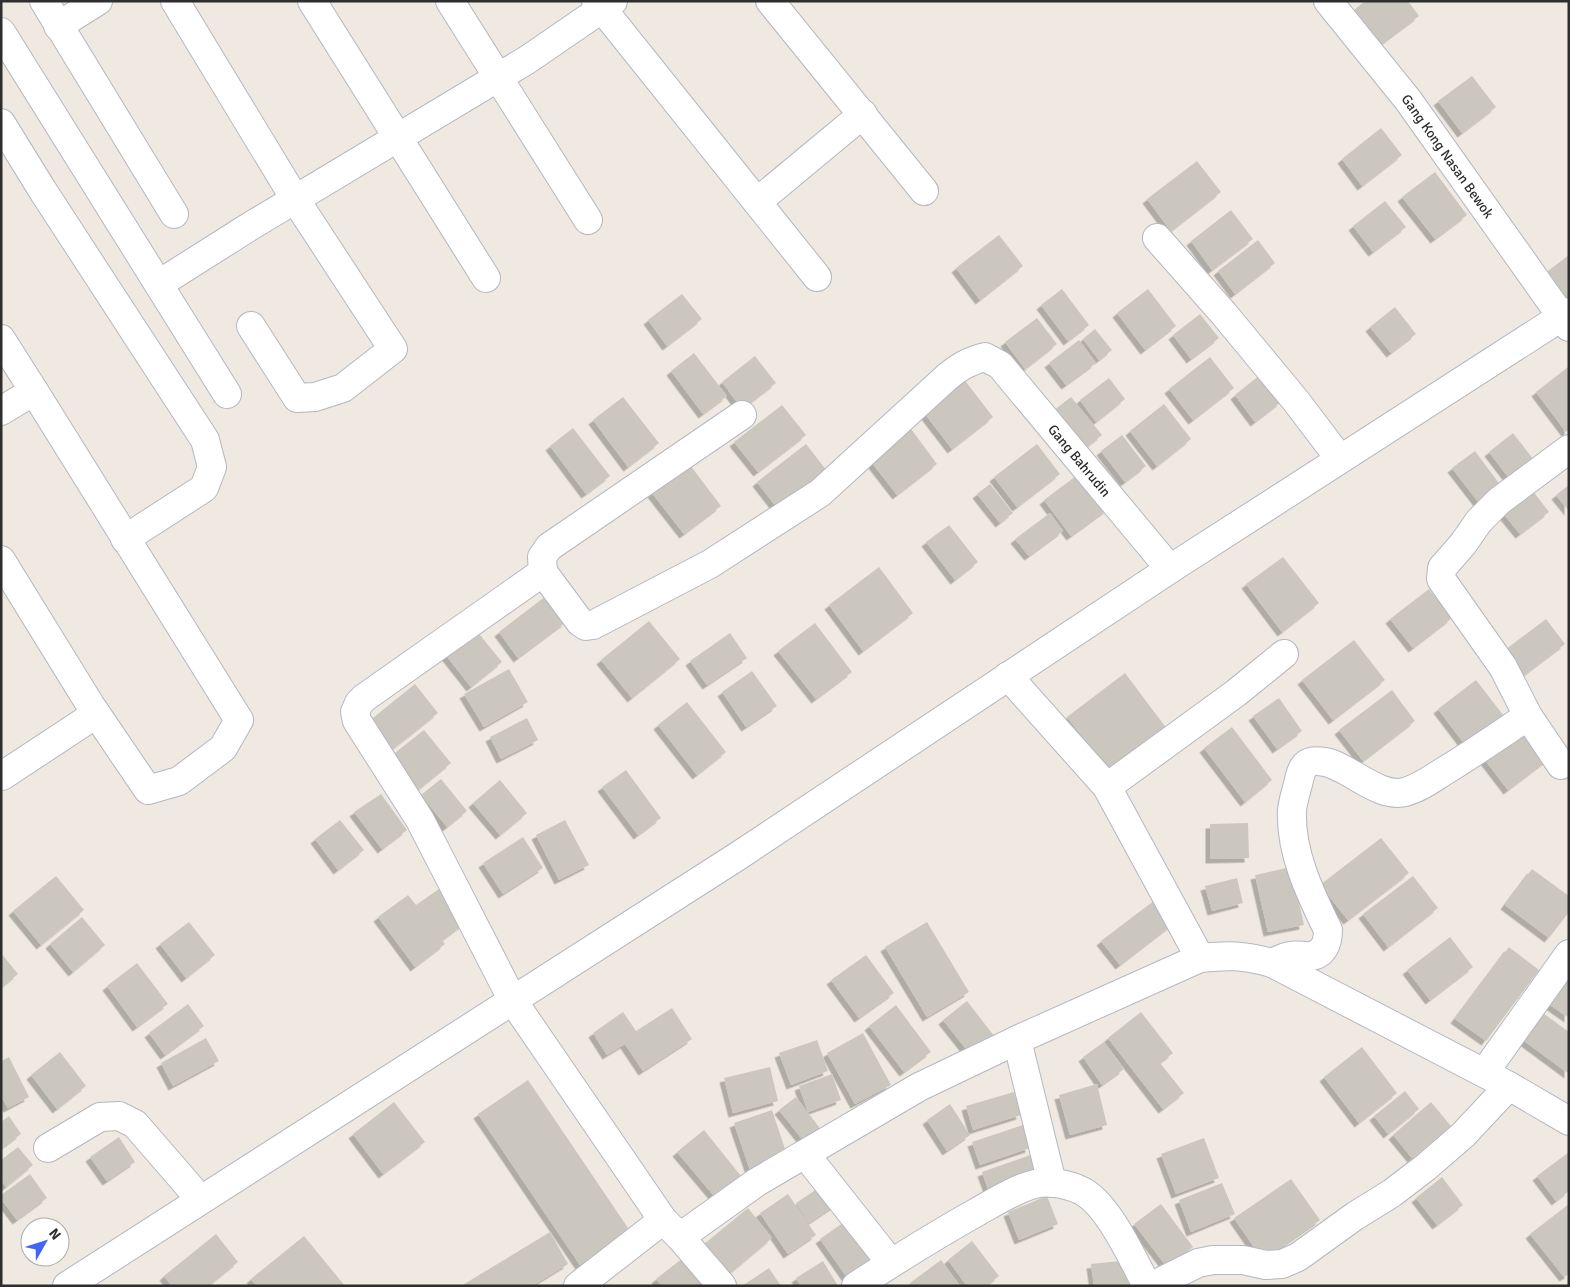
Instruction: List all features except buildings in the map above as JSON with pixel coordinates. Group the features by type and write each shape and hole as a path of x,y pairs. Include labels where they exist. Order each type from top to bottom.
{"street":[{"path":"44,1 174,214"},
{"path":"58,26 98,1"},
{"path":"175,1 295,200 393,349 343,388 315,397 297,398 251,326"},
{"path":"312,1 486,278"},
{"path":"450,1 588,220"},
{"path":"770,1 924,191"},
{"name":"Gang Kong Nasan Bewok","path":"1328,1 1408,100 1566,319"},
{"path":"159,284 527,60 603,4 817,277"},
{"path":"1,32 226,394"},
{"path":"757,202 863,114"},
{"path":"1,123 205,440 212,467 204,488 126,539"},
{"path":"1157,238 1224,314 1296,401 1340,459"},
{"path":"66,1286 738,856 1170,569 1340,459 1566,319"},
{"path":"1,339 238,720 223,748 179,781 148,790 96,714 1,560"},
{"name":"Gang Bahrudin","path":"542,572 580,622 586,626 593,625 710,564 812,498 947,377 961,366 985,357 1000,365 1170,569"},
{"path":"1,411 34,391"},
{"path":"722,1286 671,1229 513,1001 420,820 366,737 357,721 355,712 359,703 364,698 542,572 542,557 549,547 742,415"},
{"path":"1562,765 1528,716 1503,667 1441,579 1441,570 1486,514 1499,501 1569,449"},
{"path":"1107,788 1236,693 1284,654"},
{"path":"1008,676 1107,788 1200,958"},
{"path":"1,775 96,714"},
{"path":"1272,963 1291,955 1310,956 1318,954 1324,949 1328,936 1328,930 1309,890 1295,846 1292,810 1301,770 1305,765 1309,762 1324,762 1335,765 1385,791 1394,793 1404,792 1421,786 1528,716"},
{"path":"1484,1073 1569,954"},
{"path":"578,1286 671,1229 758,1182 919,1086 1200,958 1228,955 1256,958 1272,963 1509,1086 1569,1120"},
{"path":"1017,1040 1052,1183"},
{"path":"1152,1286 1198,1263 1213,1260 1243,1260 1266,1265 1282,1264 1298,1257 1354,1216 1392,1193 1426,1167 1462,1135 1509,1086"},
{"path":"48,1148 100,1117 119,1116 135,1124 200,1199"},
{"path":"805,1154 891,1263"},
{"path":"856,1286 939,1234 1012,1194 1037,1183 1052,1183 1068,1186 1086,1193 1102,1208 1147,1286"}]}
